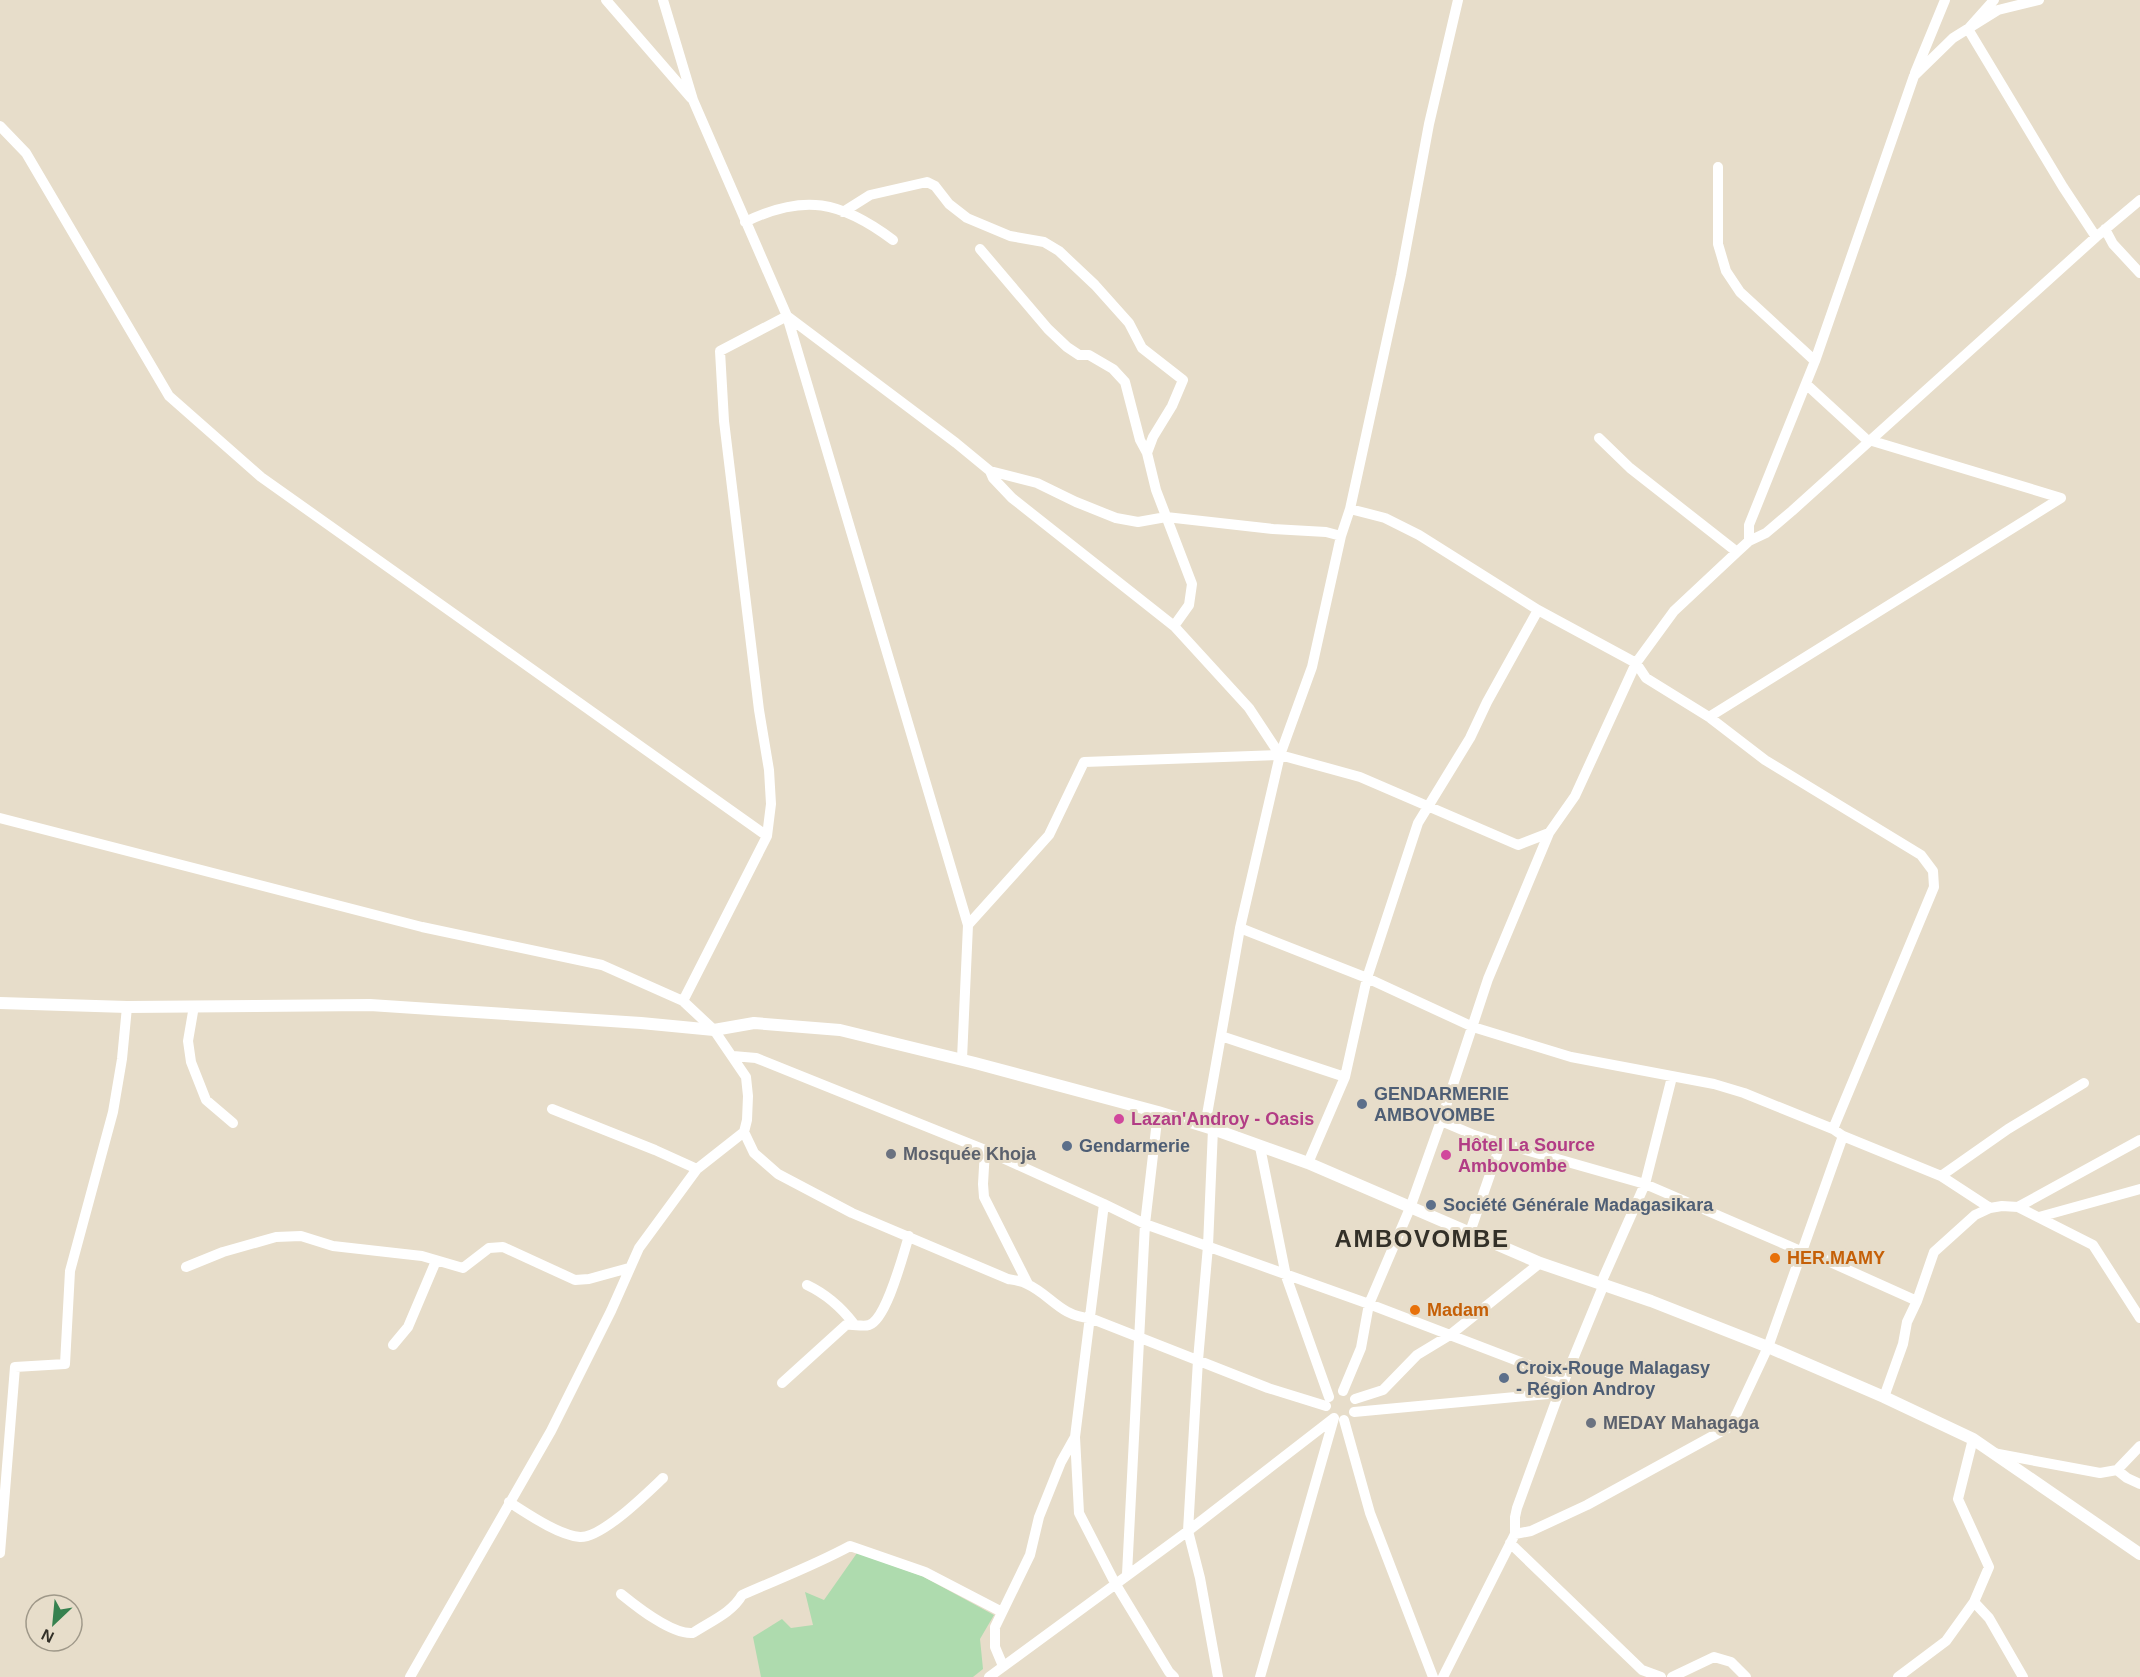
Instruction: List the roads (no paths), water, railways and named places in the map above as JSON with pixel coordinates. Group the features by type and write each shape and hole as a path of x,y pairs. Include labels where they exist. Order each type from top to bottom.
{"main road":[{"path":"0,1003 127,1007 370,1005 714,1030 754,1023 840,1030 962,1059 1158,1112 1308,1163 1540,1263 1768,1347 1884,1397 1973,1439 2140,1554"}],"street":[{"path":"606,0 693,100"},
{"path":"663,0 693,100 787,316 968,925 962,1059"},
{"path":"1218,1677 1200,1578 1188,1531 1198,1360 1208,1246 1209,1128 1221,1036 1240,928 1280,755 1312,667 1341,536 1350,509 1401,275 1429,124 1458,0"},
{"path":"1749,541 1749,525 1815,361 1914,76 1945,0"},
{"path":"1968,29 1994,0"},
{"path":"1914,76 1953,38 1998,10 2039,0"},
{"path":"1968,29 2038,146 2100,233 2140,273"},
{"path":"0,126 26,153 169,396 261,477 767,837"},
{"path":"1718,167 1718,244 1726,271 1740,292 1815,361"},
{"path":"843,212 870,195 927,182 935,186 948,204 967,218 1010,236 1044,242 1059,251 1095,285 1129,323 1142,348 1183,380 1147,453"},
{"path":"1343,1391 1361,1348 1369,1304 1410,1208 1488,979 1550,833 1575,796 1636,663 1674,611 1737,552 1792,511 2100,233 2140,200"},
{"path":"745,222 792,205 820,204 868,222 892,240"},
{"path":"980,249 1048,329 1067,347 1079,355 1089,355 1113,369 1125,382 1140,440 1147,453 1166,517 1192,584 1189,605 1174,626"},
{"path":"787,316 956,442 990,471 1037,483 1116,518 1138,522 1166,517 1273,529 1326,532 1341,536"},
{"path":"683,1001 767,837 771,804 769,771 759,710 724,421 720,351 787,316"},
{"path":"1709,717 2061,498 1869,441 1806,384"},
{"path":"1599,438 1630,468 1737,552"},
{"path":"990,471 993,478 1012,498 1174,626 1249,708 1280,755"},
{"path":"1350,509 1384,518 1419,535 1538,610 1636,663 1646,678 1709,717 1765,760 1921,855 1933,871 1934,887 1833,1129"},
{"path":"1308,1163 1345,1077 1366,978 1418,823 1470,738 1487,702 1538,610"},
{"path":"968,925 1049,835 1084,762 1280,755 1360,777 1518,845 1550,833"},
{"path":"0,818 422,927 602,965 683,1001 714,1030 746,1077 748,1096 744,1132 697,1169 639,1248 611,1311 551,1431 410,1677"},
{"path":"1240,928 1366,978 1473,1027 1571,1057 1693,1079 1744,1093 1941,1176 1990,1208"},
{"path":"194,1006 188,1041 191,1062 206,1100 233,1123"},
{"path":"0,1553 15,1367 65,1364 70,1271 113,1112 122,1059 127,1007"},
{"path":"1221,1036 1345,1077"},
{"path":"733,1056 756,1058 985,1150 1145,1224 1369,1304 1565,1379"},
{"path":"1443,1677 1513,1539 1515,1517 1559,1393 1645,1184 1672,1077"},
{"path":"1941,1176 2008,1129 2084,1083"},
{"path":"552,1109 697,1169"},
{"path":"1127,1574 1145,1224 1158,1112"},
{"path":"1441,1121 1474,1135 1645,1184 1803,1252 1820,1257 1917,1301"},
{"path":"744,1132 754,1153 778,1174 852,1214 1008,1279 1028,1284 1076,1317 1090,1317 1268,1388 1328,1402"},
{"path":"1513,1539 1587,1505 1731,1426 1768,1347 1843,1136"},
{"path":"2018,1207 2140,1140"},
{"path":"1470,1232 1501,1143"},
{"path":"1260,1147 1286,1276 1328,1402 1339,1419 1370,1513 1433,1677"},
{"path":"985,1150 984,1197 1028,1284"},
{"path":"2039,1217 2140,1189"},
{"path":"1104,1204 1075,1437 1079,1513 1115,1583 1174,1677"},
{"path":"1884,1397 1903,1344 1907,1322 1934,1252 1975,1215 1990,1208 2018,1207 2093,1245 2140,1318"},
{"path":"186,1267 223,1252 276,1237 301,1236 333,1246 422,1256 463,1268 489,1248 502,1247 575,1280 589,1280 629,1268"},
{"path":"782,1383 846,1325 869,1326 878,1319 909,1236"},
{"path":"393,1346 408,1327 436,1261"},
{"path":"1354,1399 1383,1390 1417,1355 1450,1335 1540,1263"},
{"path":"807,1285 821,1292 854,1324"},
{"path":"1328,1402 1338,1391 1350,1393 1354,1399 1354,1412"},
{"path":"989,1677 1339,1419 1354,1412 1559,1393"},
{"path":"1260,1677 1339,1419"},
{"path":"1003,1666 994,1647 995,1627 1030,1555 1039,1517 1061,1462 1075,1437"},
{"path":"1898,1677 1946,1641 1974,1602 1989,1567 1958,1500 1973,1439"},
{"path":"1993,1452 2100,1473 2117,1470 2140,1446"},
{"path":"2117,1470 2140,1484"},
{"path":"509,1502 567,1534 582,1537 602,1530 663,1478"},
{"path":"1513,1539 1642,1670 1661,1677"},
{"path":"621,1594 635,1606 670,1627 686,1634 693,1633 729,1610 742,1595 800,1569 817,1564 850,1546 926,1572 1002,1612"},
{"path":"1974,1602 1989,1618 2023,1677"},
{"path":"1672,1677 1714,1657 1731,1662 1746,1677"}],"place":[{"name":"GENDARMERIE AMBOVOMBE","path":"1362,1104"},
{"name":"Lazan'Androy - Oasis","path":"1119,1119"},
{"name":"Gendarmerie","path":"1067,1146"},
{"name":"Mosquée Khoja","path":"891,1154"},
{"name":"Hôtel La Source Ambovombe","path":"1446,1155"},
{"name":"Société Générale Madagasikara","path":"1431,1205"},
{"name":"HER.MAMY","path":"1775,1258"},
{"name":"Madam","path":"1415,1310"},
{"name":"Croix-Rouge Malagasy - Région Androy","path":"1504,1378"},
{"name":"MEDAY Mahagaga","path":"1591,1423"}],"district":[{"name":"AMBOVOMBE","path":"1422,1238"}]}
